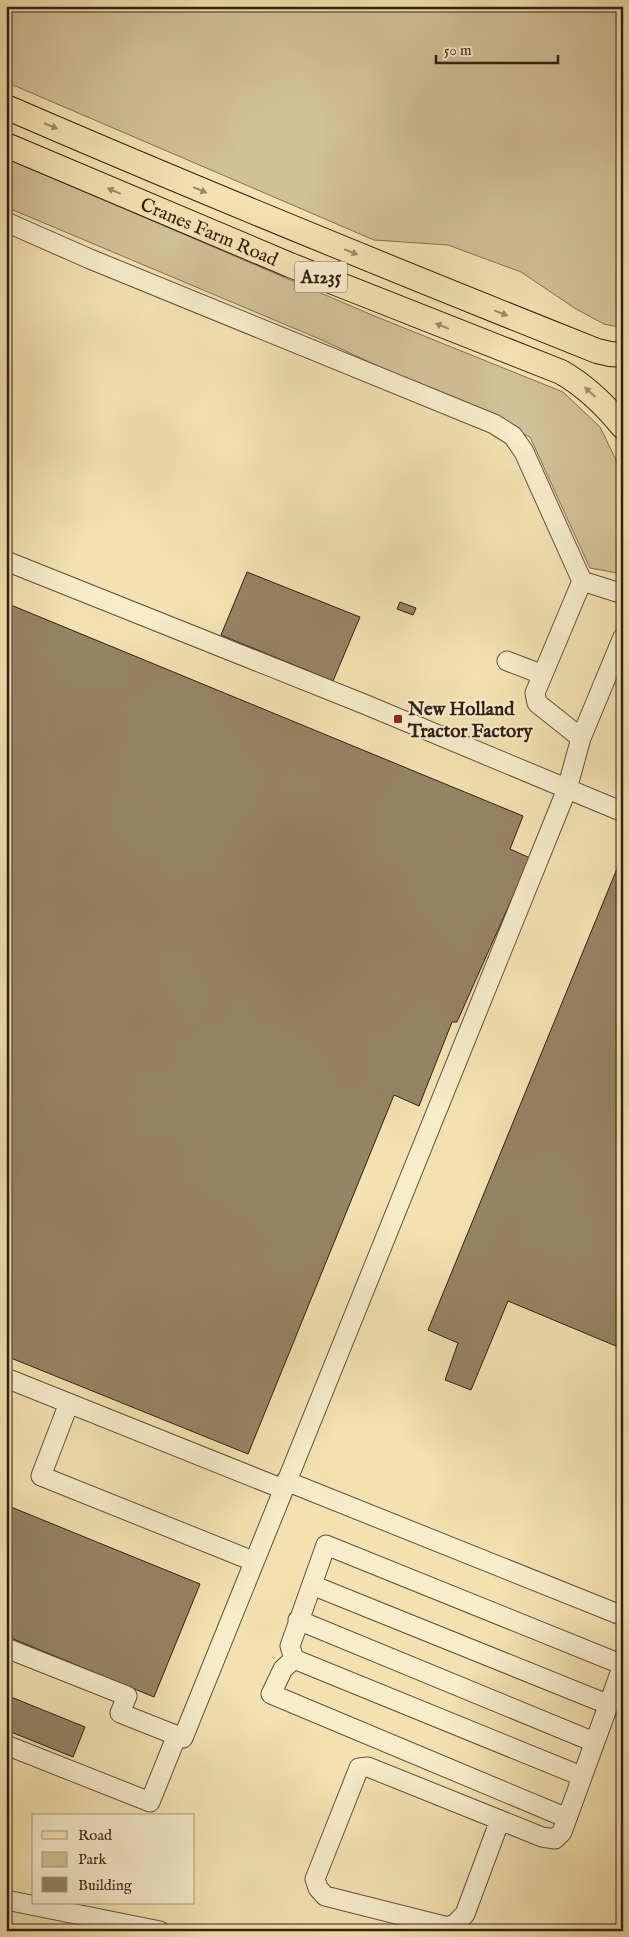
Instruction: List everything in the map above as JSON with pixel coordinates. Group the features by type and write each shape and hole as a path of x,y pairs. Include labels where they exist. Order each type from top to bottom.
{"main road":[{"name":"Cranes Farm Road","path":"6,107 216,197 382,265 597,351 623,355"},
{"name":"Cranes Farm Road","path":"6,145 290,265 561,372 584,386 623,428"}],"street":[{"path":"6,222 90,259 494,424 513,436 524,452 582,581 534,693 537,703 581,738"},
{"path":"6,561 364,704 623,812"},
{"path":"582,581 623,594"},
{"path":"6,1648 127,1696 120,1713 183,1738 567,789 581,738 623,637"},
{"path":"507,660 541,674"},
{"path":"6,1378 623,1616"},
{"path":"69,1403 41,1476 254,1561"},
{"path":"294,1659 290,1646 326,1545 623,1665 607,1704 562,1832 555,1839 542,1837 500,1820 396,1778 368,1767 359,1768 315,1879 318,1888 325,1896 448,1927 456,1923 464,1914 500,1820"},
{"path":"312,1585 607,1704"},
{"path":"298,1620 594,1742"},
{"path":"294,1659 283,1669 271,1694 567,1818"},
{"path":"294,1659 581,1776"},
{"path":"6,1744 150,1802 177,1735"},
{"path":"396,1778 407,1752"},
{"path":"6,1900 160,1931"}],"green space":[{"path":"6,6 623,6 623,328 604,324 576,309 521,272 448,245 374,240 6,82"},
{"path":"6,158 372,315 563,392 600,427 623,474 623,574 590,568 530,437 322,340 6,207"}],"shaded area":[{"path":"563,1925 576,1926 581,1931 554,1931"}],"building":[{"path":"247,572 360,617 333,681 221,635"},
{"path":"400,602 416,608 413,615 397,609"},
{"path":"6,603 523,816 510,849 530,858 457,1022 452,1022 419,1106 394,1095 248,1454 6,1356"},
{"path":"623,854 623,1349 508,1301 471,1390 445,1380 458,1343 428,1330"},
{"path":"6,1505 200,1584 154,1697 6,1636"},
{"path":"6,1695 85,1727 73,1757 6,1730"}],"place":[{"name":"New Holland Tractor Factory","path":"398,719"}]}
